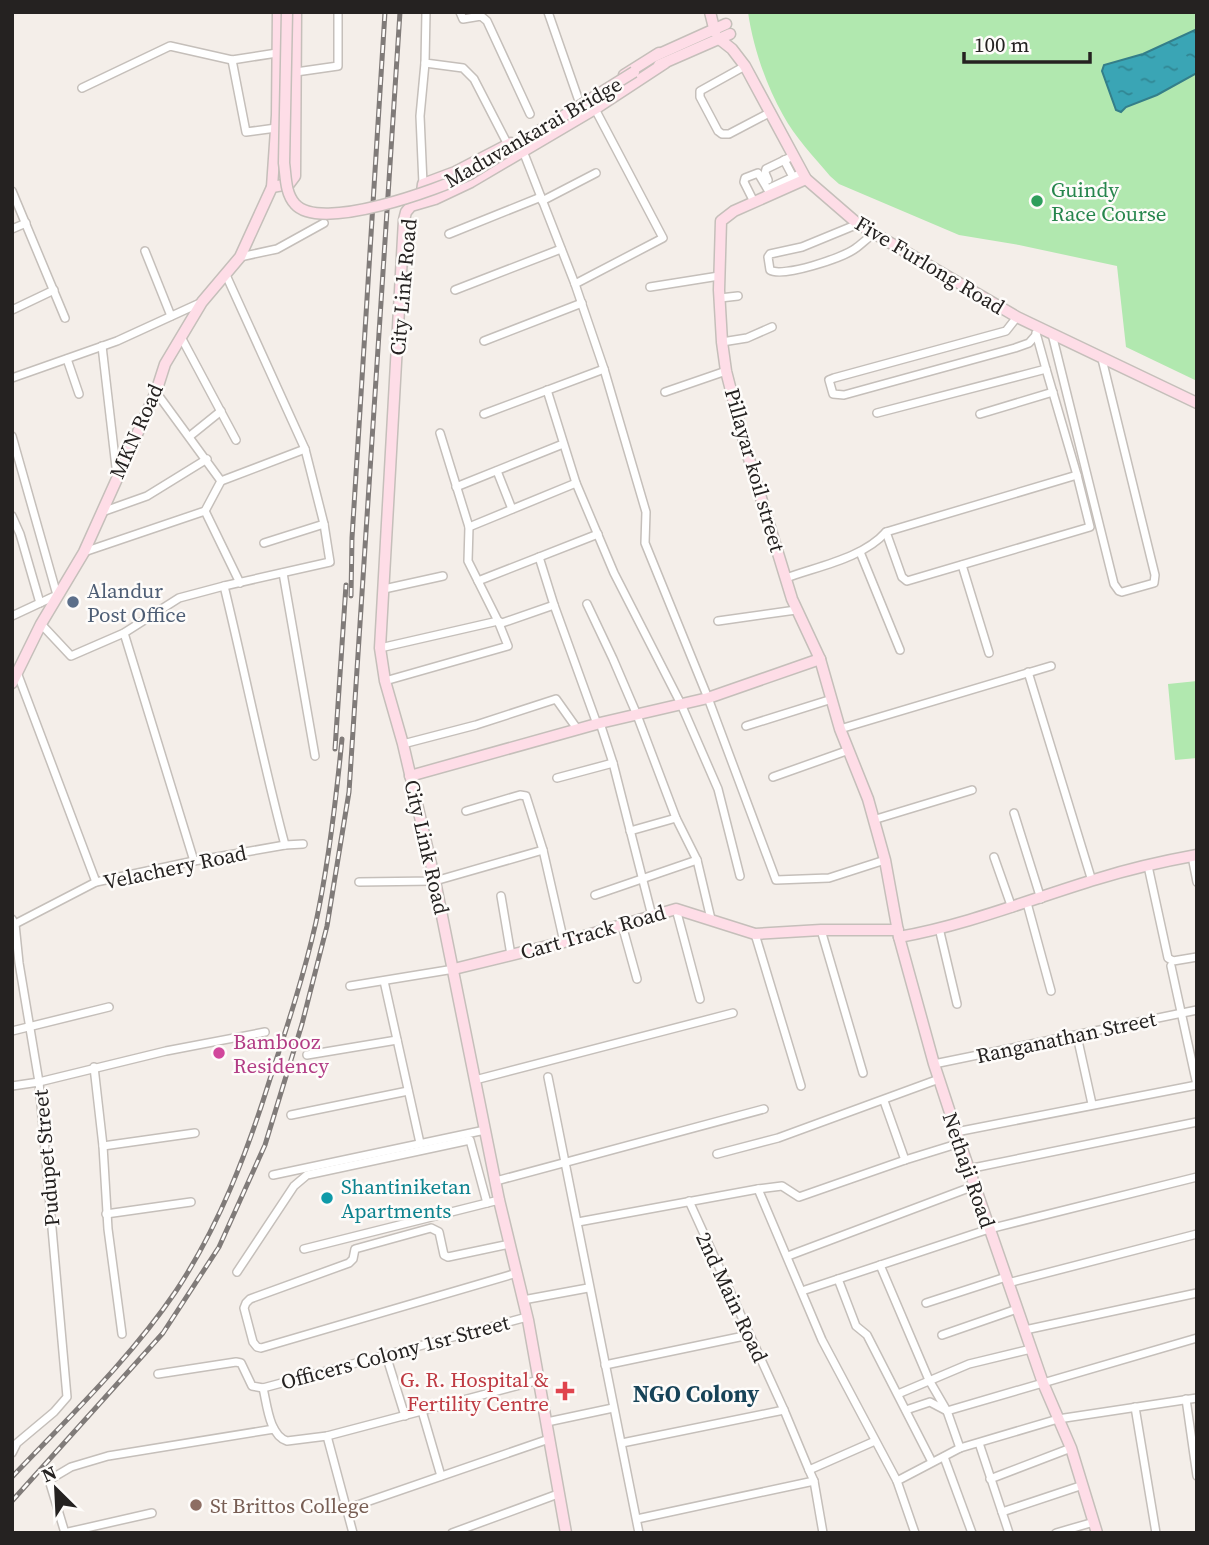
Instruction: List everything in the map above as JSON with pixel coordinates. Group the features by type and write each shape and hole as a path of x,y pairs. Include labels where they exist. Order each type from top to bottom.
{"street":[{"name":"MKN Road","path":"15,679 57,594 84,552 156,392 164,364 202,302 240,257 272,187 278,12"},
{"name":"Maduvankarai Bridge","path":"287,12 284,163 287,186 295,204 308,213 327,215 345,212 421,194 450,183 470,174 634,72 662,58"},
{"name":"MKN Road","path":"272,187 289,184 295,176 296,12"},
{"path":"296,72 338,66 338,12"},
{"path":"426,12 420,116 423,184 421,203 471,183 595,109 662,58"},
{"path":"460,12 463,19 481,16 487,21 530,114"},
{"path":"548,12 579,101"},
{"path":"710,12 716,33"},
{"name":"Five Furlong Road","path":"723,12 733,49"},
{"path":"423,184 446,176 508,145 579,101 662,58 728,29"},
{"name":"Five Furlong Road","path":"716,33 733,49 745,66 771,113 789,158 800,176 858,224 1017,317 1034,330 1052,334 1197,403"},
{"path":"82,88 170,46 232,60 277,53"},
{"path":"232,60 246,132 276,128"},
{"path":"425,62 463,68 474,79 508,145"},
{"path":"745,66 700,91 700,97 722,135 771,113"},
{"path":"575,284 663,239 595,109"},
{"path":"523,151 575,284 604,369 646,512 645,543 708,698 776,880 829,878 885,860"},
{"path":"773,192 765,170 789,158"},
{"path":"449,234 541,199 596,173"},
{"path":"754,202 744,182 745,178 758,173 773,192"},
{"name":"Pillayar koil street","path":"800,176 721,220 719,276 722,342 726,371 746,449 796,610 820,659 841,729 868,799"},
{"path":"12,191 65,318"},
{"name":"City Link Road","path":"421,203 411,206 404,220 380,648 385,681 403,744 454,969 499,1200 527,1317 566,1533"},
{"path":"12,229 26,223"},
{"path":"240,257 277,249 324,223"},
{"path":"858,224 802,247 770,254 770,270 777,274 839,257 857,248 874,234"},
{"path":"455,290 561,249"},
{"path":"145,251 171,316"},
{"path":"41,624 71,656 124,633 180,598 330,562 324,524 305,449 226,275"},
{"path":"650,287 719,276"},
{"path":"12,310 54,290"},
{"path":"720,298 738,296"},
{"path":"12,378 102,346 202,302"},
{"path":"484,341 582,303"},
{"path":"1017,317 1006,331 829,380 834,394 844,395 1029,343 1034,330"},
{"path":"722,342 747,338 772,327"},
{"path":"886,532 904,580 908,581 1090,527 1034,330"},
{"path":"1006,331 1013,348"},
{"path":"1052,334 1114,584 1122,592 1154,583 1155,575 1102,359"},
{"path":"181,337 236,440"},
{"path":"102,346 117,476"},
{"path":"67,359 79,394"},
{"path":"484,414 604,369"},
{"path":"877,413 1046,369"},
{"path":"665,393 726,371"},
{"path":"547,390 576,483 614,573 681,704 718,789 740,876"},
{"path":"156,392 221,481"},
{"path":"980,414 1053,392"},
{"path":"190,436 220,411"},
{"path":"385,681 508,646 468,561 470,527 440,433"},
{"path":"12,436 57,594 12,616"},
{"path":"456,486 563,444"},
{"path":"84,552 205,511 221,481 305,449"},
{"path":"100,513 147,496 207,459"},
{"path":"497,471 512,509"},
{"path":"786,578 860,552 878,542 886,532 1077,475"},
{"path":"470,527 576,483"},
{"path":"205,511 240,583"},
{"path":"12,516 20,534 40,603"},
{"path":"264,543 324,524"},
{"path":"478,581 598,534"},
{"path":"860,552 900,650"},
{"path":"539,557 554,605 613,763 652,916"},
{"path":"962,565 989,653"},
{"path":"283,573 315,756"},
{"path":"384,589 443,576"},
{"path":"224,586 253,705 264,766 285,845"},
{"path":"587,604 637,715 676,818 696,860 711,919"},
{"path":"380,648 498,621 502,623 554,605"},
{"path":"718,621 796,610"},
{"path":"124,633 194,861"},
{"path":"410,776 599,724 708,698 820,659"},
{"path":"841,729 1051,666"},
{"path":"1028,672 1092,881"},
{"path":"15,679 96,882"},
{"path":"403,744 476,725 556,699 578,730"},
{"path":"746,726 832,699"},
{"path":"773,777 849,750"},
{"path":"557,778 613,763"},
{"path":"873,820 972,790"},
{"path":"466,811 520,795 526,796 564,942"},
{"name":"Nethaji Road","path":"868,799 885,860 899,933 934,1064 1043,1383 1071,1448 1095,1527"},
{"path":"1014,813 1041,899"},
{"path":"630,831 676,818"},
{"name":"Velachery Road","path":"14,921 96,882 194,861 303,844"},
{"path":"359,882 435,881 542,850"},
{"path":"1194,856 1197,882"},
{"name":"Cart Track Road","path":"454,969 564,942 676,909 755,934 821,930 899,933 939,928 1012,908 1092,881 1194,856"},
{"path":"994,858 1012,908"},
{"path":"595,895 696,860"},
{"path":"1148,866 1168,958 1173,961 1197,957"},
{"path":"501,896 511,955"},
{"path":"1027,903 1051,991"},
{"path":"676,909 700,999"},
{"name":"Pudupet Street","path":"14,921 15,964 39,1082 67,1399 15,1439"},
{"path":"622,925 637,979"},
{"path":"939,928 957,1004"},
{"path":"821,930 863,1073"},
{"path":"755,934 801,1086"},
{"path":"956,1132 1197,1085 1171,966"},
{"path":"350,986 454,969"},
{"path":"384,981 420,1143"},
{"path":"12,1031 108,1007"},
{"name":"Ranganathan Street","path":"934,1064 1197,1010"},
{"path":"475,1080 733,1013"},
{"path":"12,1086 265,1032"},
{"path":"1077,1036 1092,1104"},
{"path":"307,1055 397,1040"},
{"path":"94,1067 103,1146 106,1214 122,1334"},
{"path":"548,1077 639,1533"},
{"path":"717,1154 778,1138 940,1079"},
{"path":"291,1115 408,1091"},
{"path":"884,1101 905,1160"},
{"path":"496,1181 764,1109"},
{"path":"968,1169 1197,1122"},
{"path":"273,1175 485,1130"},
{"path":"103,1146 195,1133"},
{"path":"237,1272 294,1186 307,1175 470,1140 487,1203"},
{"path":"578,1222 782,1186 799,1197 960,1143"},
{"path":"802,1291 989,1229 1197,1177"},
{"path":"788,1256 974,1186"},
{"path":"758,1189 822,1340 845,1388 897,1481 915,1533"},
{"path":"304,1250 499,1200"},
{"name":"2nd Main Road","path":"689,1201 814,1480 823,1533"},
{"path":"106,1214 191,1202"},
{"path":"510,1244 448,1257 444,1255 439,1232 431,1228 355,1249 353,1259 349,1263 250,1299 244,1308 253,1342 261,1348 517,1273"},
{"path":"926,1303 1007,1280 1197,1234"},
{"path":"880,1265 929,1380 947,1412 960,1448"},
{"path":"838,1279 856,1326 867,1335 932,1462"},
{"path":"523,1300 589,1288"},
{"path":"1025,1330 1197,1293"},
{"path":"942,1335 1017,1309"},
{"name":"Officers Colony 1sr Street","path":"262,1388 527,1317"},
{"path":"605,1365 749,1335"},
{"path":"906,1410 930,1402 947,1412 1197,1338"},
{"path":"898,1394 969,1364 1031,1349"},
{"path":"386,1354 405,1416"},
{"path":"158,1374 241,1363 252,1386 262,1388 274,1429 281,1439 287,1441 327,1436 539,1380"},
{"path":"897,1481 960,1448 1058,1419 1197,1398"},
{"path":"1186,1399 1195,1445 1197,1476"},
{"path":"1135,1407 1156,1533"},
{"path":"547,1422 612,1408"},
{"path":"622,1443 784,1410"},
{"path":"422,1411 441,1476"},
{"path":"152,1513 65,1533 49,1480 71,1467 108,1456 274,1429"},
{"path":"327,1436 353,1533"},
{"path":"12,1453 15,1439"},
{"path":"346,1509 549,1439"},
{"path":"809,1470 875,1441"},
{"path":"979,1443 1009,1533"},
{"path":"990,1479 1071,1448"},
{"path":"944,1457 972,1533"},
{"path":"637,1519 814,1480"},
{"path":"1002,1512 1083,1485"},
{"path":"452,1533 558,1494"},
{"path":"1056,1533 1095,1527"}],"green space":[{"name":"Guindy Race Course","path":"748,12 1197,12 1197,381 1126,347 1117,266 959,235 839,184 799,139 777,103 757,52"},
{"path":"1197,681 1197,758 1175,760 1168,684"}],"water":[{"path":"1197,29 1197,73 1157,95 1126,107 1121,112 1116,110 1102,71 1104,65 1143,54"}],"railway":[{"path":"351,596 352,538 385,12"},
{"path":"12,1501 163,1333 219,1247 265,1145 302,1024 327,926 349,792 400,12"},
{"path":"335,749 346,585"},
{"path":"12,1477 98,1387 158,1316 176,1291 219,1215 261,1107 311,942 328,854 342,739"}],"place":[{"name":"Guindy Race Course","path":"1037,201"},
{"name":"Alandur Post Office","path":"73,602"},
{"name":"Bambooz Residency","path":"219,1053"},
{"name":"Shantiniketan Apartments","path":"327,1198"},
{"name":"G. R. Hospital & Fertility Centre","path":"565,1391"},
{"name":"St Brittos College","path":"196,1505"}],"district":[{"name":"NGO Colony","path":"696,1394"}]}
